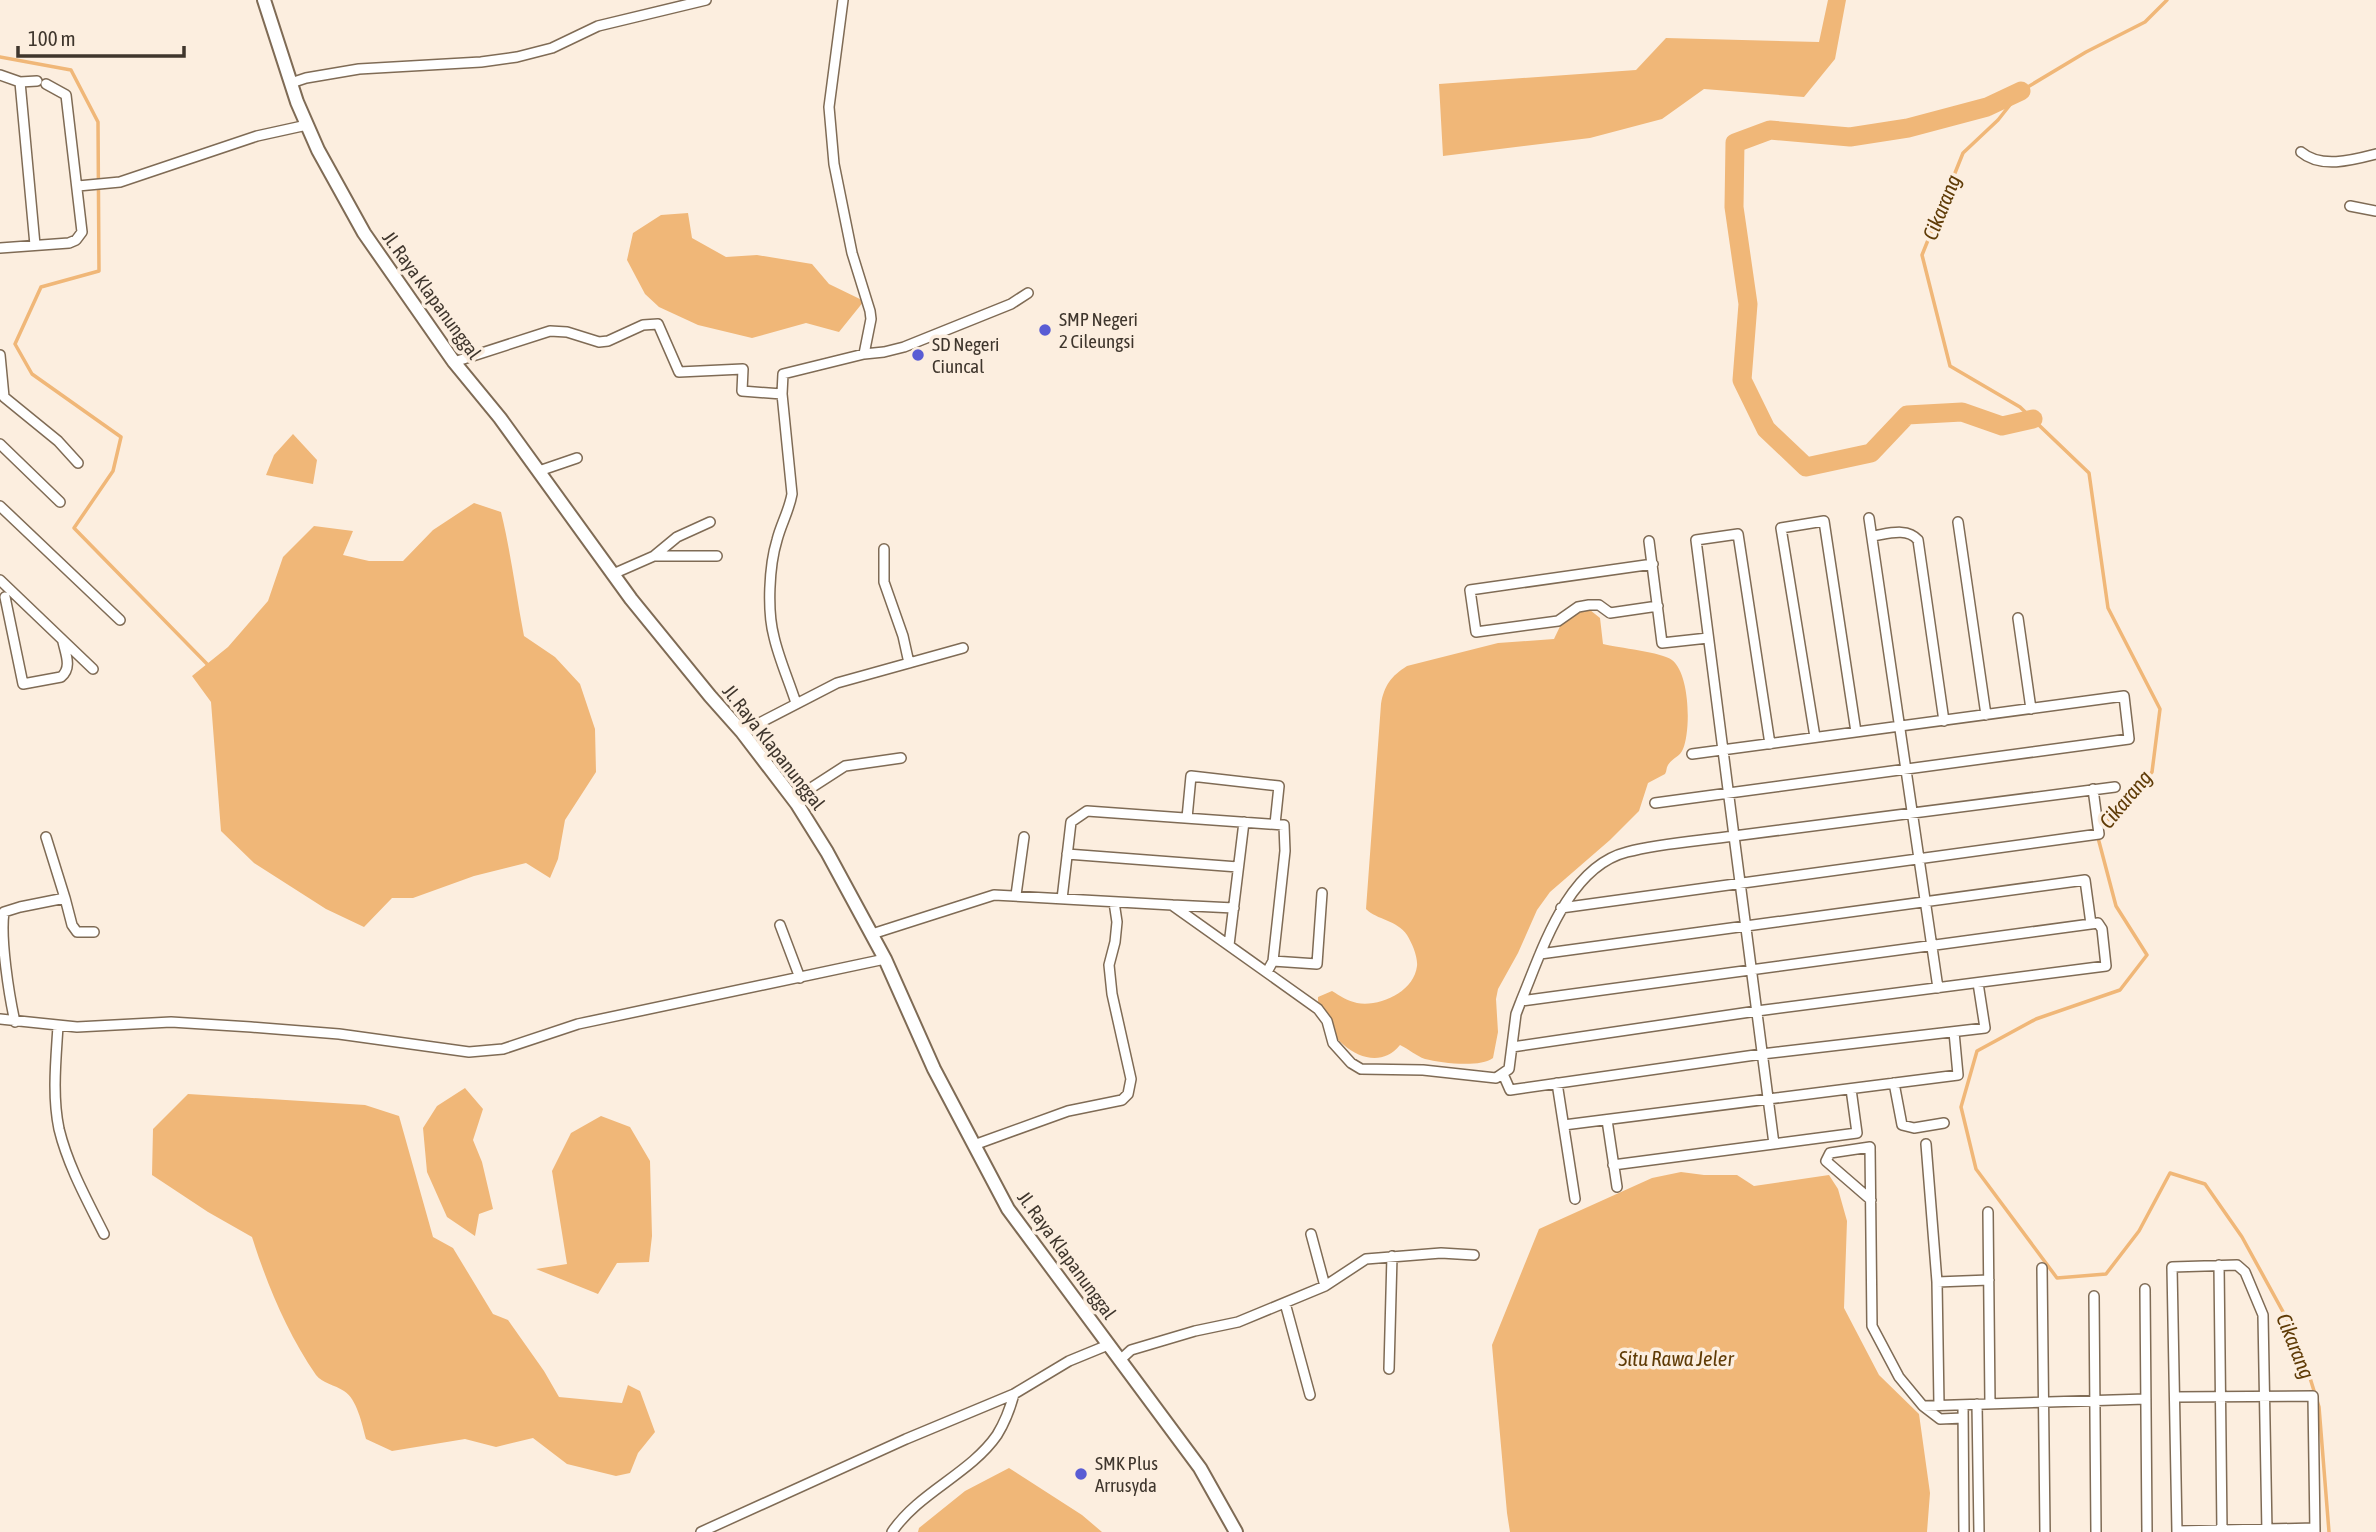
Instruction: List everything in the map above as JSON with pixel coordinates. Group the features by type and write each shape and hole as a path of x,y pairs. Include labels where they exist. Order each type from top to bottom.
{"street":[{"name":"Jl. Raya Klapanunggal","path":"264,0 307,125 363,233 454,362 476,387 613,574 797,804 827,852 886,959 934,1069 1008,1209 1200,1468 1236,1532"},
{"path":"291,83 359,69 481,62 525,55 552,48 598,26 706,0"},
{"path":"843,0 829,107 834,164 849,240 870,310 871,319 864,354"},
{"path":"0,75 20,82 42,82 66,95 83,186 81,236 69,243 0,248"},
{"path":"20,82 35,245"},
{"path":"83,186 120,182 257,136 307,125"},
{"path":"2301,152 2309,159 2324,162 2376,154"},
{"path":"2350,206 2376,211"},
{"path":"796,703 774,638 771,619 772,564 792,494 782,377 786,372 904,347 1011,304 1028,293"},
{"path":"454,362 550,331 568,332 599,342 608,341 643,325 659,324 679,372 743,369 742,391 782,394"},
{"path":"0,355 2,397 58,441 78,463"},
{"path":"0,444 60,502"},
{"path":"538,471 577,458"},
{"path":"0,506 120,620"},
{"path":"1869,518 1938,988"},
{"path":"1815,737 1781,528 1824,521 1856,732"},
{"path":"613,574 654,556 677,537 710,522"},
{"path":"1958,522 1986,715"},
{"path":"1872,536 1906,532 1918,540 1944,720"},
{"path":"1770,744 1738,534 1696,540 1774,1144"},
{"path":"1649,541 1662,643 1708,638"},
{"path":"884,549 884,582 909,663"},
{"path":"654,556 717,556"},
{"path":"1653,565 1470,590 1476,632 1558,621 1578,607 1589,605 1600,605 1610,613 1658,606"},
{"path":"0,580 7,597 23,684 61,677 66,673 68,668 63,642"},
{"path":"7,597 93,669"},
{"path":"2018,618 2031,709"},
{"path":"742,732 837,683 963,648"},
{"path":"1655,803 2129,739 2124,696 1692,754"},
{"path":"797,804 797,797 845,766 901,758"},
{"path":"1187,818 1191,776 1279,786 1275,824"},
{"path":"1172,905 1318,1009 1327,1021 1333,1043 1351,1063 1361,1069 1423,1070 1496,1078 1509,1069 1516,1014 1561,908 1573,891 1590,875 1605,862 1625,852 2115,787"},
{"path":"1561,908 2099,834 2093,789"},
{"path":"1062,899 1071,822 1087,811 1284,825 1285,851 1273,961 1267,972"},
{"path":"1229,945 1244,822"},
{"path":"46,837 72,925 78,932 94,932"},
{"path":"1016,895 1024,838"},
{"path":"1067,854 1238,867"},
{"path":"1540,954 2085,880 2091,924"},
{"path":"1273,961 1317,964 1321,893"},
{"path":"872,934 994,895 1234,908"},
{"path":"15,1022 6,970 3,915 6,910 65,898"},
{"path":"974,1145 1068,1111 1122,1100 1128,1094 1131,1079 1112,994 1109,965 1115,942 1114,902"},
{"path":"1512,1047 1757,1011 2106,966 2102,929 2098,923 1521,1001"},
{"path":"780,925 800,978"},
{"path":"0,1019 77,1027 171,1022 340,1034 469,1052 503,1049 578,1024 886,959"},
{"path":"1503,1074 1510,1090 1762,1054 1985,1028 1978,983"},
{"path":"58,1026 55,1069 59,1126 76,1179 104,1234"},
{"path":"1564,1125 1958,1075 1954,1032"},
{"path":"1557,1083 1576,1199"},
{"path":"1894,1083 1902,1125 1914,1128 1944,1123"},
{"path":"1613,1165 1857,1133 1852,1089"},
{"path":"1606,1120 1617,1187"},
{"path":"1926,1144 1937,1282 1939,1405"},
{"path":"1871,1200 1826,1161 1830,1153 1870,1147 1871,1200 1872,1326 1899,1377 1923,1406 1940,1419 1963,1418"},
{"path":"1988,1212 1990,1404"},
{"path":"1311,1234 1325,1286"},
{"path":"1120,1360 1131,1350 1195,1331 1238,1322 1285,1303 1325,1286 1366,1259 1441,1253 1474,1255"},
{"path":"1390,1369 1392,1256"},
{"path":"2219,1265 2222,1531"},
{"path":"2175,1397 2264,1396 2313,1396 2315,1530 2177,1531 2172,1267 2237,1265 2245,1272 2263,1315 2264,1396 2267,1530"},
{"path":"2042,1268 2045,1532"},
{"path":"1937,1282 1989,1280"},
{"path":"2145,1289 2147,1532"},
{"path":"2094,1296 2096,1532"},
{"path":"1285,1303 1310,1395"},
{"path":"701,1532 906,1439 1014,1394 1069,1362 1108,1345"},
{"path":"892,1532 911,1509 986,1447 1001,1429 1014,1394"},
{"path":"1923,1406 2146,1399"},
{"path":"1977,1404 1979,1532"},
{"path":"1963,1405 1964,1532"},
{"path":"1963,1443 1977,1443"},
{"path":"725,1521 730,1532"}],"water":[{"path":"1828,0 1846,0 1835,59 1804,97 1704,89 1662,119 1590,138 1443,156 1439,84 1636,70 1666,38 1819,42"},
{"path":"688,213 692,238 726,257 757,255 812,264 829,284 864,301 839,332 806,323 752,338 698,325 659,307 645,294 627,260 633,233 661,215"},
{"path":"293,434 317,460 313,484 266,475 274,455"},
{"path":"474,503 501,512 524,636 555,657 580,684 595,729 596,772 565,820 558,859 550,878 526,863 474,876 413,898 392,898 364,927 326,909 254,863 221,831 211,702 192,676 228,647 268,601 283,557 314,526 353,531 343,555 369,561 403,561 433,530"},
{"path":"1590,610 1600,618 1603,644 1667,657 1678,667 1686,689 1688,716 1682,752 1667,766 1665,774 1648,783 1639,811 1550,892 1537,910 1498,989 1498,1032 1493,1058 1470,1064 1441,1062 1422,1058 1400,1045 1387,1055 1374,1058 1360,1055 1335,1036 1320,1010 1318,997 1332,991 1357,1003 1376,1003 1403,990 1415,975 1417,966 1413,946 1403,930 1366,909 1381,704 1386,687 1407,666 1498,643 1554,639 1564,618"},
{"path":"465,1088 483,1109 473,1140 482,1162 493,1209 479,1214 475,1236 447,1217 427,1172 423,1128 437,1106"},
{"path":"188,1094 365,1105 399,1116 433,1237 453,1248 493,1314 508,1320 559,1397 622,1403 628,1385 640,1391 655,1432 638,1453 630,1473 616,1476 567,1464 533,1438 496,1447 465,1439 392,1451 366,1439 358,1412 349,1395 316,1375 296,1342 271,1290 252,1237 152,1175 153,1129"},
{"path":"601,1116 630,1127 650,1161 652,1236 649,1262 617,1263 598,1294 536,1269 567,1264 552,1171 571,1133"},
{"name":"Situ Rawa Jeler","path":"1681,1172 1737,1175 1754,1186 1829,1175 1838,1189 1847,1221 1844,1308 1879,1375 1919,1414 1930,1493 1927,1532 1510,1532 1492,1345 1539,1229 1652,1178"},
{"path":"1009,1468 1082,1515 1102,1532 918,1532 919,1528 965,1491"}],"waterway":[{"name":"Cikarang","path":"2101,828 2152,772 2160,709 2108,608 2089,473 2020,407 1950,366 1922,255 1963,153 1998,120 2021,91 2086,52 2145,22 2167,0"},
{"path":"0,57 71,70 98,122 99,271 41,287 15,344 32,374 121,437 113,471 74,528 209,666"},
{"path":"2021,91 1987,107 1908,128 1850,137 1770,130 1735,143 1734,207 1748,304 1742,380 1766,429 1806,467 1871,453 1907,415 1962,412 2002,426 2033,419"},
{"name":"Cikarang","path":"2097,834 2116,906 2147,955 2120,990 2036,1019 1977,1051 1961,1107 1976,1169 2057,1278 2106,1274 2139,1231 2170,1173 2205,1184 2242,1237 2298,1339 2319,1407 2329,1532"}],"place":[{"name":"SMP Negeri 2 Cileungsi","path":"1045,330"},
{"name":"SD Negeri Ciuncal","path":"918,355"},
{"name":"SMK Plus Arrusyda","path":"1081,1474"}]}
